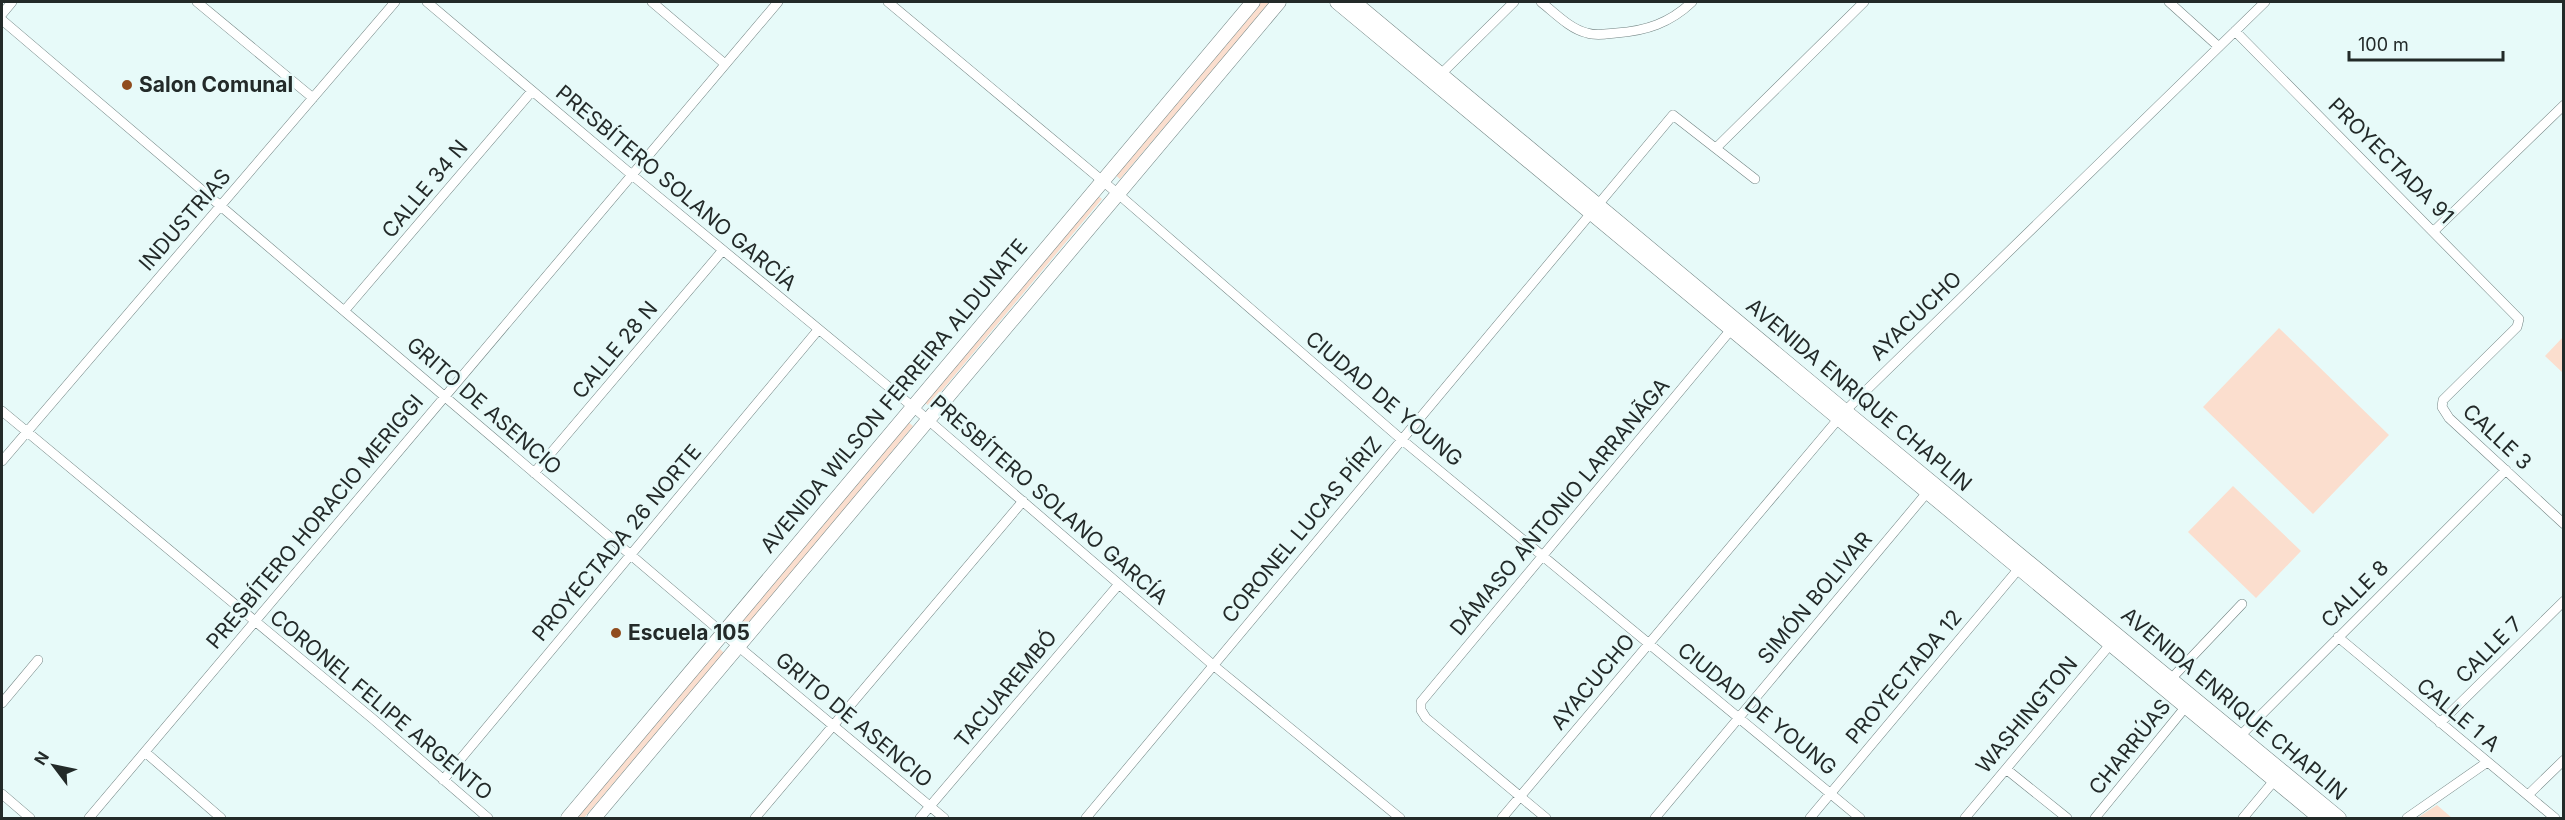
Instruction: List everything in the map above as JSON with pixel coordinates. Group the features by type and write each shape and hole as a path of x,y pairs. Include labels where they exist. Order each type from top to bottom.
{"street":[{"path":"2,14 12,2"},
{"path":"197,2 313,98"},
{"name":"INDUSTRIAS","path":"2,461 395,2"},
{"name":"PRESBÍTERO SOLANO GARCÍA","path":"427,2 913,407 1213,665 1400,819"},
{"path":"652,2 725,64"},
{"name":"PRESBÍTERO HORACIO MERIGGI","path":"89,819 778,2"},
{"name":"CIUDAD DE YOUNG","path":"888,2 1102,181 1401,439 1860,819"},
{"name":"AVENIDA WILSON FERREIRA ALDUNATE","path":"568,819 1253,2"},
{"name":"AVENIDA WILSON FERREIRA ALDUNATE","path":"594,819 1279,2"},
{"name":"AVENIDA ENRIQUE CHAPLIN","path":"1337,2 1438,77"},
{"name":"AVENIDA ENRIQUE CHAPLIN","path":"1354,2 1438,77 1841,415 2023,563 2278,776 2339,819"},
{"path":"1438,77 1514,2"},
{"path":"1541,2 1576,29 1599,35 1633,32 1660,24 1672,19 1692,2"},
{"path":"1716,148 1864,2"},
{"path":"2169,2 2219,47"},
{"name":"AYACUCHO","path":"1502,819 1841,415 2265,2"},
{"name":"GRITO DE ASENCIO","path":"2,20 723,634 944,819"},
{"name":"PROYECTADA 91","path":"2235,31 2519,319"},
{"name":"CALLE 34 N","path":"345,310 532,91"},
{"path":"2434,231 2564,105"},
{"name":"CORONEL LUCAS PÍRIZ","path":"1086,819 1593,208 1673,115 1755,179"},
{"name":"CALLE 28 N","path":"534,473 723,250"},
{"name":"CALLE 3","path":"2519,319 2517,327 2443,400 2442,407 2449,418 2564,524"},
{"name":"DÁMASO ANTONIO LARRANÃGA","path":"1520,797 1426,718 1421,710 1421,702 1734,326"},
{"name":"PROYECTADA 26 NORTE","path":"443,780 818,330"},
{"name":"CORONEL FELIPE ARGENTO","path":"2,411 488,819"},
{"name":"CALLE 8","path":"2236,741 2506,470"},
{"name":"SIMÓN BOLIVAR","path":"1655,819 1931,488"},
{"path":"755,819 1023,501"},
{"name":"PROYECTADA 12","path":"1810,819 2023,563"},
{"name":"TACUAREMBÓ","path":"920,819 1119,584"},
{"name":"CALLE 7","path":"2440,723 2564,601"},
{"path":"2170,680 2242,604"},
{"name":"CALLE 1 A","path":"2338,637 2555,819"},
{"name":"AVENIDA ENRIQUE CHAPLIN","path":"2114,640 2170,680 2189,703"},
{"name":"WASHINGTON","path":"1965,819 2114,640"},
{"path":"2,703 38,660"},
{"name":"CHARRÚAS","path":"2095,819 2189,703"},
{"path":"145,752 221,819"},
{"path":"2528,795 2564,760"},
{"path":"2407,819 2486,763"},
{"path":"2006,769 2067,819"},
{"path":"2243,819 2278,776"},
{"name":"AVENIDA ENRIQUE CHAPLIN","path":"2278,776 2320,819"},
{"path":"2,794 30,819"},
{"path":"1520,797 1546,819"}],"shaded area":[{"path":"1260,2 1271,2 1120,179 1114,174"},
{"path":"1096,194 1102,199 929,406 923,401"},
{"path":"2279,328 2389,435 2313,514 2203,407"},
{"path":"2563,337 2563,373 2545,356"},
{"path":"907,421 913,426 746,628 740,623"},
{"path":"2233,486 2301,551 2256,598 2188,532"},
{"path":"719,648 724,653 584,818 574,818"},
{"path":"2437,805 2452,818 2417,818"}],"place":[{"name":"Salon Comunal","path":"127,85"},
{"name":"Escuela 105","path":"616,633"}]}
